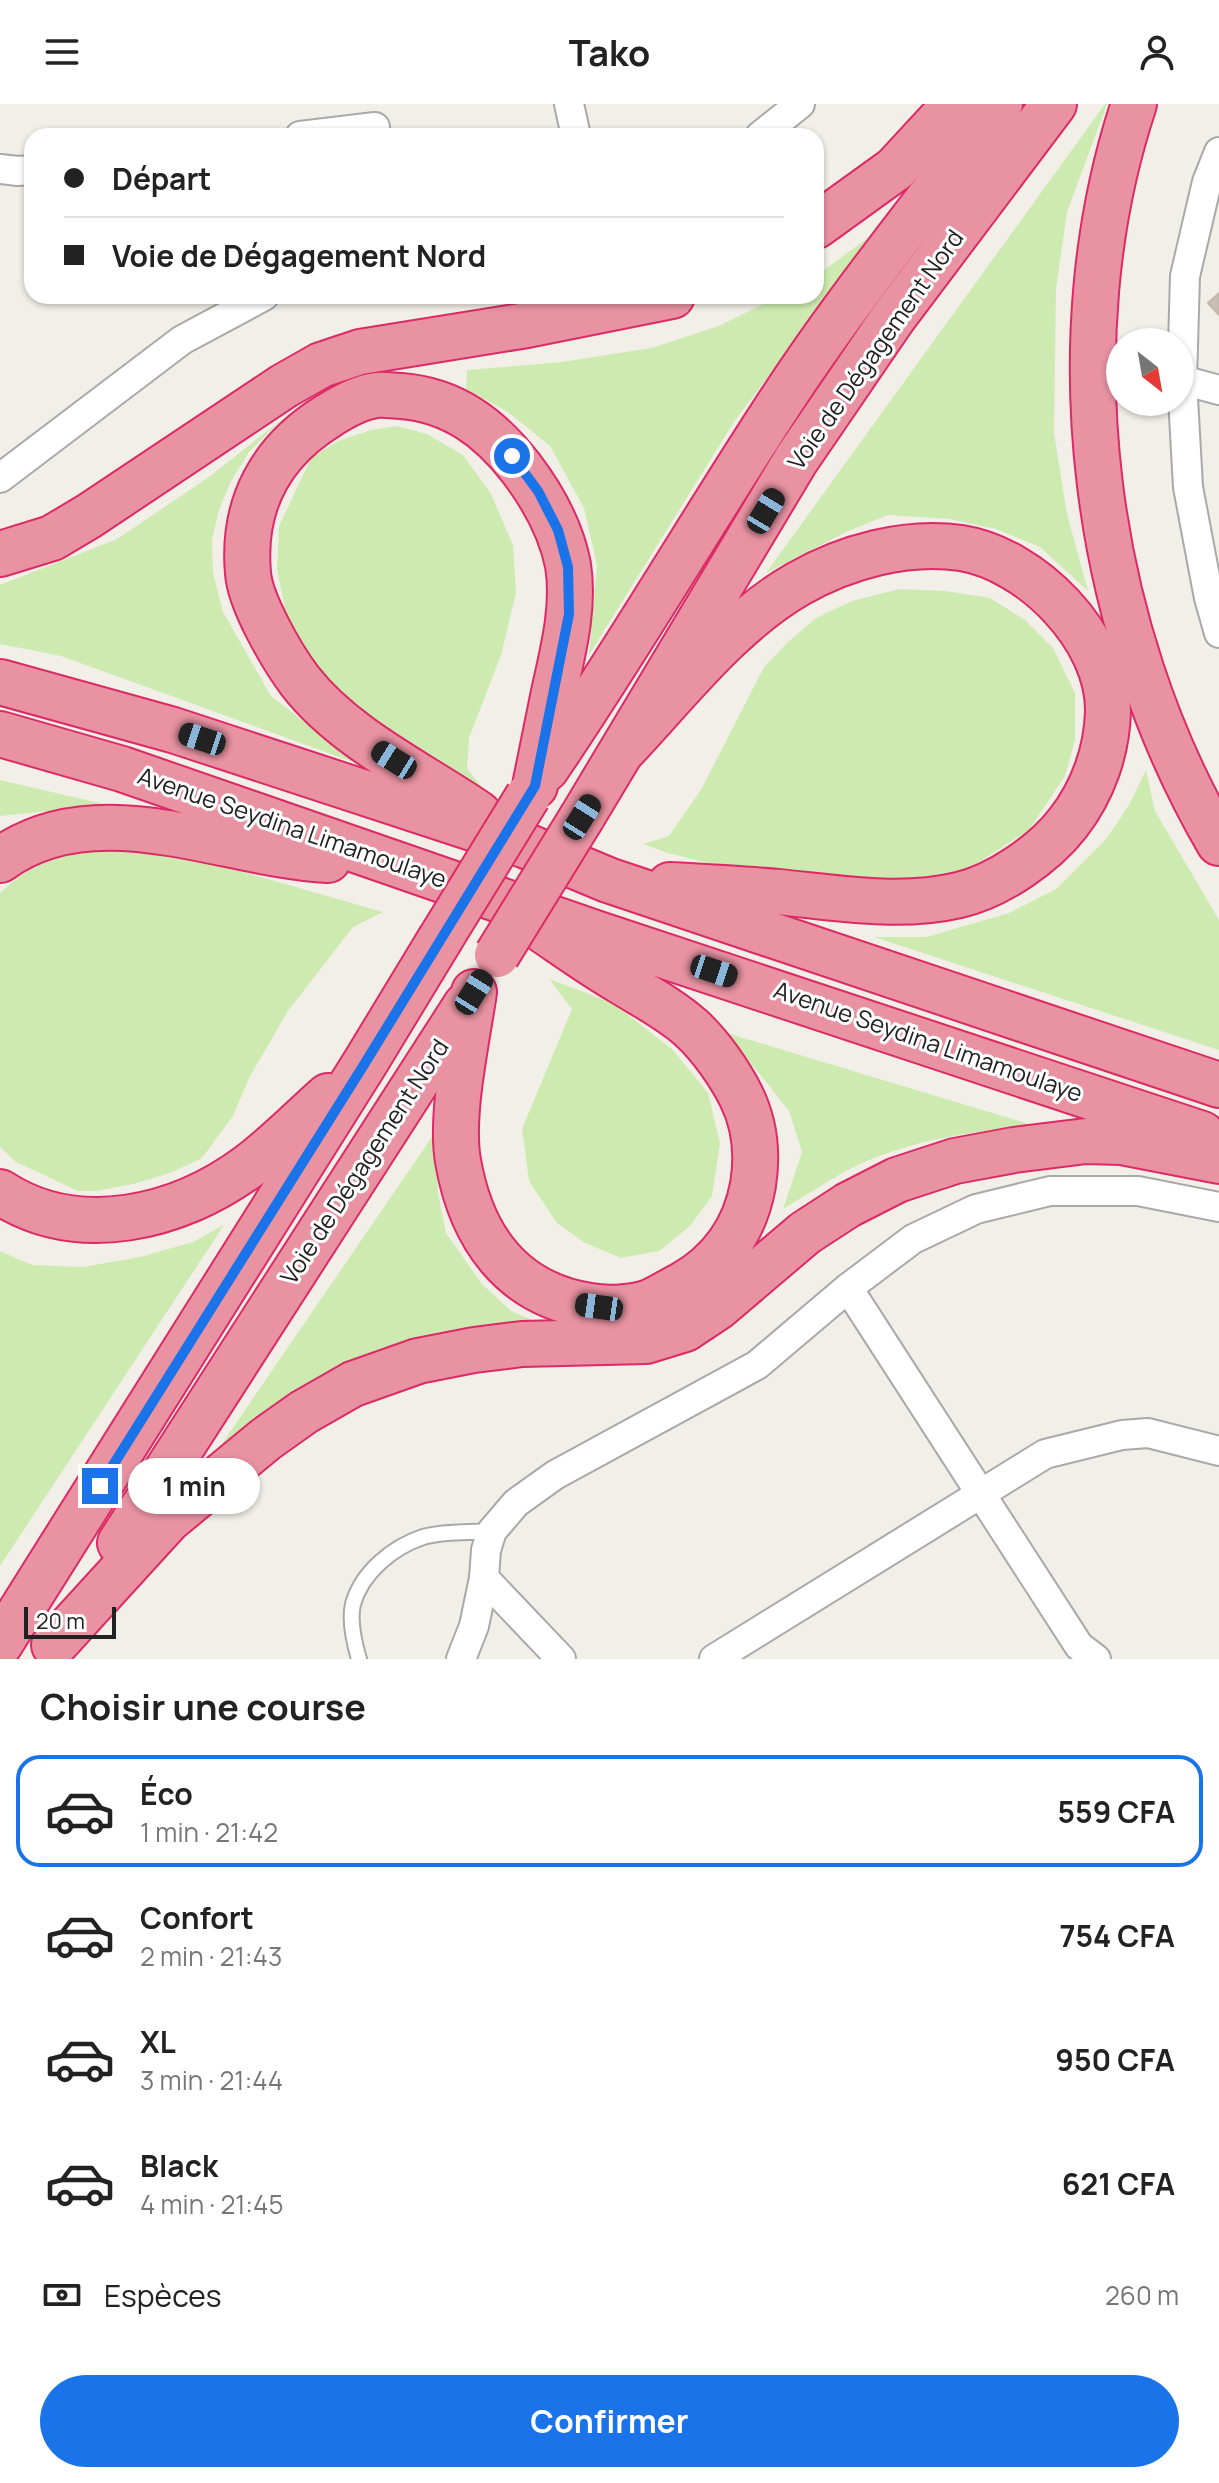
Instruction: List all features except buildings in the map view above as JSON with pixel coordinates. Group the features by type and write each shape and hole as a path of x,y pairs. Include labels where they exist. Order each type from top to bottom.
{"highway":[{"path":"824,220 895,169 955,104"},
{"name":"Voie de Dégagement Nord","path":"0,1644 365,1063 531,791 608,678 781,400 861,286 1000,104"},
{"name":"Voie de Dégagement Nord","path":"49,1652 474,992 624,749 796,460 893,318 1054,104"},
{"path":"1134,104 1119,148 1101,237 1093,384 1096,466 1114,566 1131,637 1172,752 1219,843"},
{"path":"0,554 52,538 321,365 360,352 527,325 632,304"},
{"path":"524,845 377,749 334,715 300,682 260,614 248,576 248,535 259,490 276,459 306,429 343,407 378,395 416,397 452,407 485,428 512,456 538,491 558,530 568,567 569,614 531,791"},
{"path":"608,880 848,899 909,900 960,895 1020,867 1052,844 1093,782 1104,748 1108,709 1102,674 1087,641 1066,611 1036,581 1001,561 961,548 918,547 875,554 837,566 769,602 744,622 624,749"},
{"name":"Avenue Seydina Limamoulaye","path":"0,682 173,730 524,845 608,880 1219,1085"},
{"name":"Avenue Seydina Limamoulaye","path":"0,734 122,769 496,899 1219,1140"},
{"path":"0,860 42,839 86,829 126,827 169,832 305,858 393,863"},
{"path":"474,992 458,1103 457,1157 467,1201 484,1238 506,1266 536,1290 569,1303 621,1307 649,1302 699,1275 718,1259 736,1234 750,1201 756,1166 753,1126 740,1095 693,1029 661,1005 589,962 496,899"},
{"path":"0,1192 38,1211 88,1221 116,1220 176,1206 205,1194 249,1166 365,1063"},
{"path":"49,1652 168,1520 266,1439 304,1412 353,1384 418,1361 474,1350 522,1344 646,1341 685,1329 718,1307 805,1233 848,1205 897,1180 955,1161 1086,1141 1121,1142 1219,1161"}],"street":[{"path":"569,104 574,128"},
{"path":"770,128 797,105"},
{"path":"342,128 374,122"},
{"path":"1184,328 1185,276 1213,186 1219,152"},
{"path":"0,169 24,171"},
{"path":"0,478 182,340 249,304"},
{"path":"1194,383 1219,390"},
{"path":"1184,416 1188,487 1209,598 1219,633"},
{"path":"461,1659 474,1626 492,1531 516,1503 555,1475 757,1365 848,1288 913,1239 976,1209 1050,1191 1138,1191 1219,1207"},
{"path":"848,1288 981,1494 1078,1655"},
{"path":"714,1659 1045,1454 1122,1435 1148,1433 1219,1451"},
{"path":"484,1578 561,1659"}],"lane":[{"path":"359,1659 353,1636 353,1604 370,1571 397,1551 425,1537 492,1531"}],"green space":[{"path":"1105,104 1067,212 1056,289 1054,433 1067,514 1088,591 1040,547 996,529 949,519 888,515 846,532 766,573"},
{"path":"877,231 824,302 824,270"},
{"path":"763,304 822,304 734,422 589,655 597,565 584,508 550,446 508,412 466,389 467,370 562,362 651,348 719,326"},
{"path":"282,419 249,452 230,483 212,540 213,572 223,612 271,696 361,765 61,656 0,644 0,585 117,539 209,477"},
{"path":"397,426 427,434 463,455 491,494 513,545 516,593 501,655 469,738 467,769 487,793 431,761 379,737 300,650 285,609 277,569 279,526 311,458 338,441 371,430"},
{"path":"899,589 946,591 990,598 1025,620 1053,648 1075,693 1075,740 1065,776 1029,830 976,864 915,890 739,871 643,844 669,836 702,788 764,667 787,643 816,618 852,601"},
{"path":"1146,770 1155,811 1219,920 1219,1050 874,937 926,937 1009,913 1056,889 1107,838 1129,805"},
{"path":"0,780 108,805 0,816"},
{"path":"96,850 177,853 383,912 353,927 288,1011 249,1078 233,1116 202,1158 170,1173 133,1184 78,1191 16,1162 0,1147 0,893 23,874 45,863"},
{"path":"549,979 613,1003 673,1050 708,1093 720,1143 712,1196 690,1226 659,1251 621,1258 585,1243 557,1223 529,1181 522,1129 572,1009"},
{"path":"727,1033 1035,1126 963,1134 893,1151 848,1170 783,1209 802,1152 789,1111"},
{"path":"434,1134 438,1193 446,1233 482,1284 511,1311 552,1328 452,1332 382,1348 327,1374 195,1483"},
{"path":"224,1225 0,1566 0,1251 32,1265 83,1267 140,1257 193,1242"}],"route":[{"path":"100,1486 535,786 569,614 568,567 558,530 538,491 512,456"}]}
